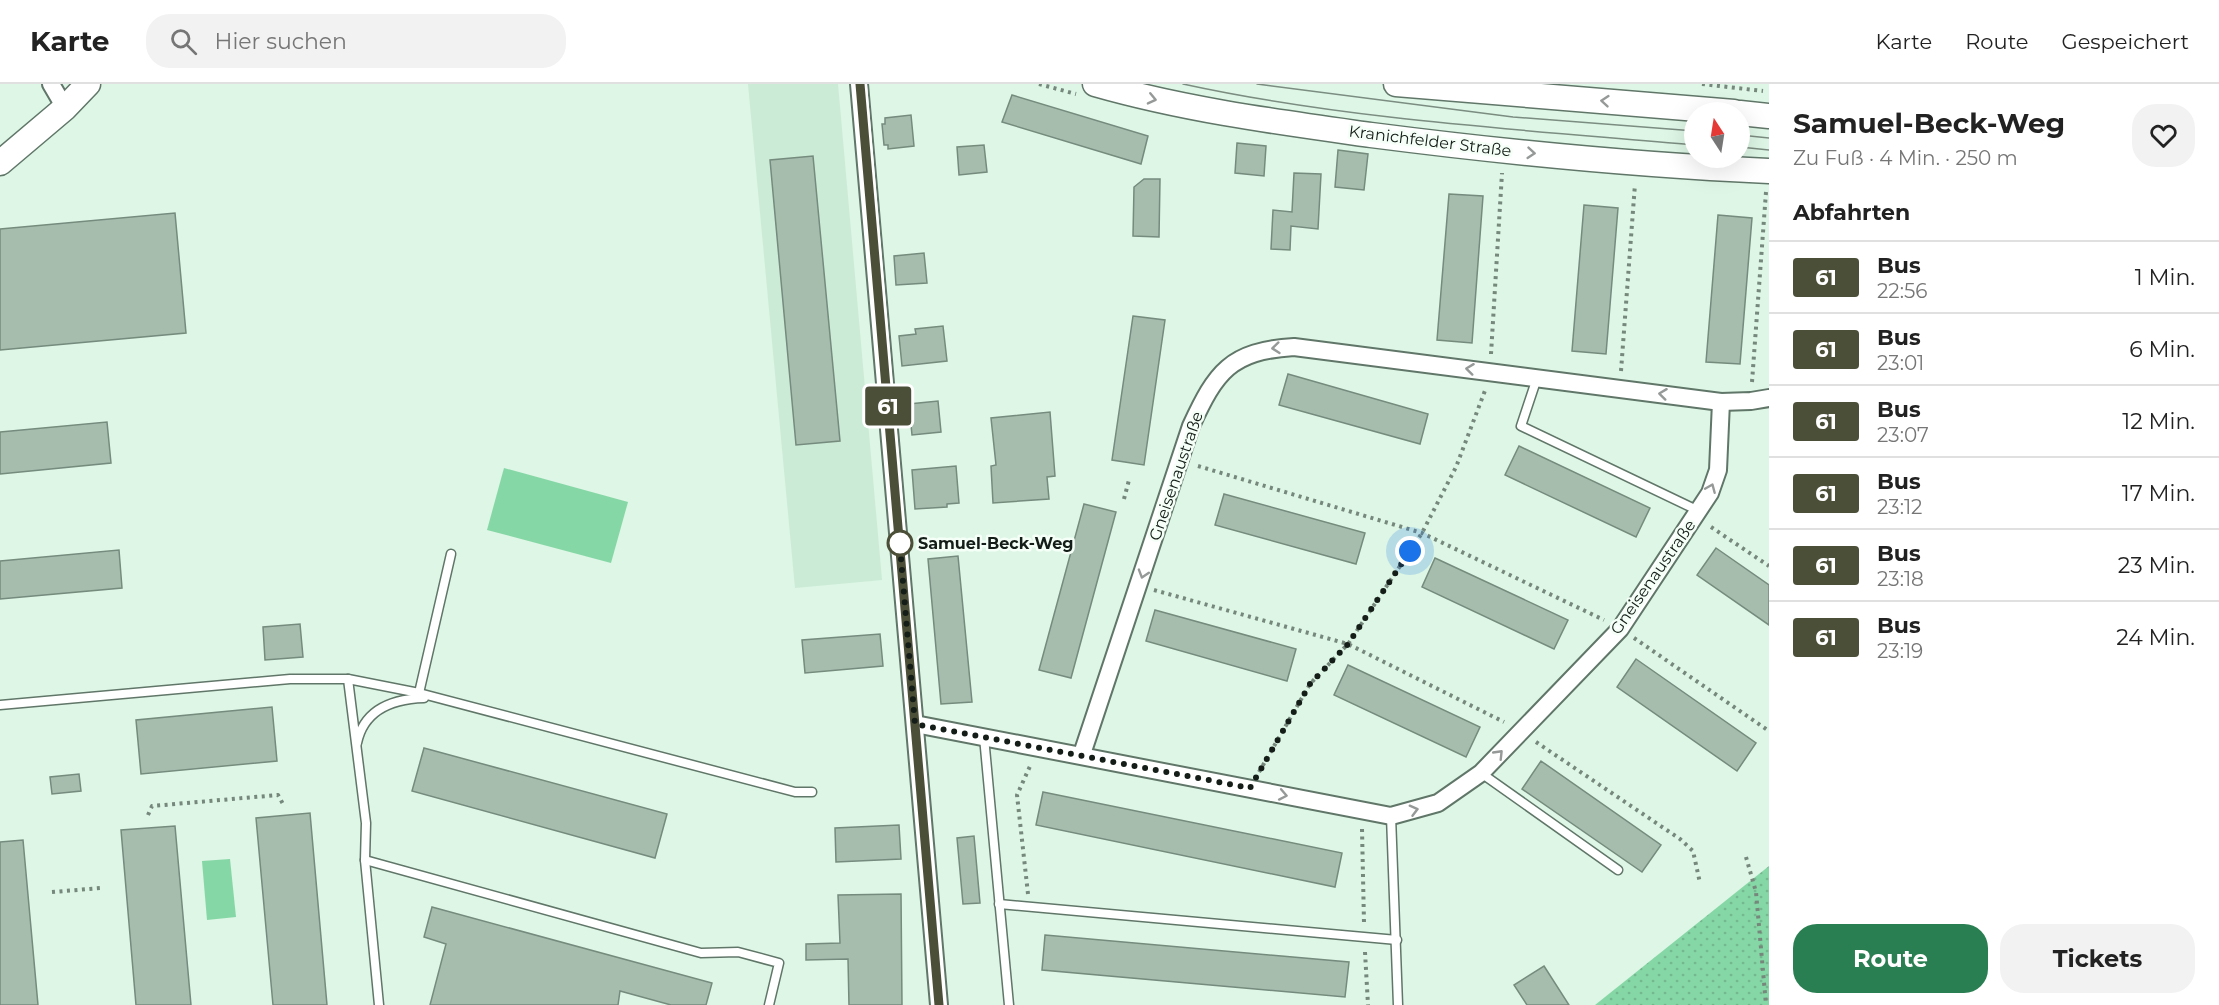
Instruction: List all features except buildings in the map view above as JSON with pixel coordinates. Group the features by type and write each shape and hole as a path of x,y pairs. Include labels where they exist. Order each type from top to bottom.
{"main road":[{"path":"0,163 64,108 87,84"},
{"name":"Kranichfelder Straße","path":"1095,84 1175,104 1252,119 1395,138 1768,180"},
{"path":"1396,84 1684,108"},
{"path":"1750,114 1769,116"}],"street":[{"path":"51,84 64,108"},
{"path":"860,84 939,1005"},
{"name":"Gneisenaustraße","path":"915,724 1082,754 1391,816 1438,804 1481,773 1620,629 1710,493 1718,470 1721,402 1294,346 1268,348 1244,356 1228,366 1209,389 1191,426 1082,754"},
{"path":"1721,402 1769,398"}],"lane":[{"name":"Gneisenaustraße","path":"1537,378 1521,426 1697,513"},
{"path":"419,693 451,554"},
{"path":"0,705 290,679 348,679 419,693 778,788 795,792 812,792"},
{"path":"348,679 355,752 366,824 365,860 379,1005"},
{"path":"355,752 359,733 376,710 402,699 436,698"},
{"path":"984,737 1009,1005"},
{"path":"1481,773 1618,870"},
{"path":"1391,816 1398,1005"},
{"path":"365,860 701,953 738,952 779,963 769,1005"},
{"path":"999,904 1397,940"}],"path":[{"path":"1701,84 1757,88 1769,93"},
{"path":"1250,788 1310,684 1348,644 1422,533 1456,467 1485,393 1490,371 1503,167"},
{"path":"1620,389 1636,178"},
{"path":"1751,401 1768,180"},
{"path":"1179,461 1422,533 1584,609 1620,629 1769,731"},
{"path":"1124,499 1129,480"},
{"path":"1697,513 1769,566"},
{"path":"1139,586 1348,644 1521,731 1680,839 1693,851 1700,883"},
{"path":"1029,907 1017,795 1039,747"},
{"path":"148,814 152,806 278,795 283,804"},
{"path":"1368,1005 1362,828 1391,816"},
{"path":"1746,857 1756,892 1766,1005"},
{"path":"52,892 101,888"}],"shaded area":[{"path":"748,84 838,84 882,580 795,588"}],"green space":[{"path":"504,468 628,502 611,563 487,530"},
{"path":"230,859 236,917 207,920 202,861"},
{"path":"1769,866 1769,1005 1595,1005"}],"tram line":[{"path":"1183,84 1309,107 1373,115 1503,129 1684,144"},
{"path":"1257,84 1513,117 1684,130"},
{"path":"1750,136 1769,138"},
{"path":"1750,148 1769,150"}],"bus line":[{"name":"61","path":"860,84 939,1005"}],"place":[{"name":"Samuel-Beck-Weg","path":"900,543"}],"route":[{"path":"900,543 899,535 915,724 1082,754 1250,788 1310,684 1348,644 1410,551"}]}
